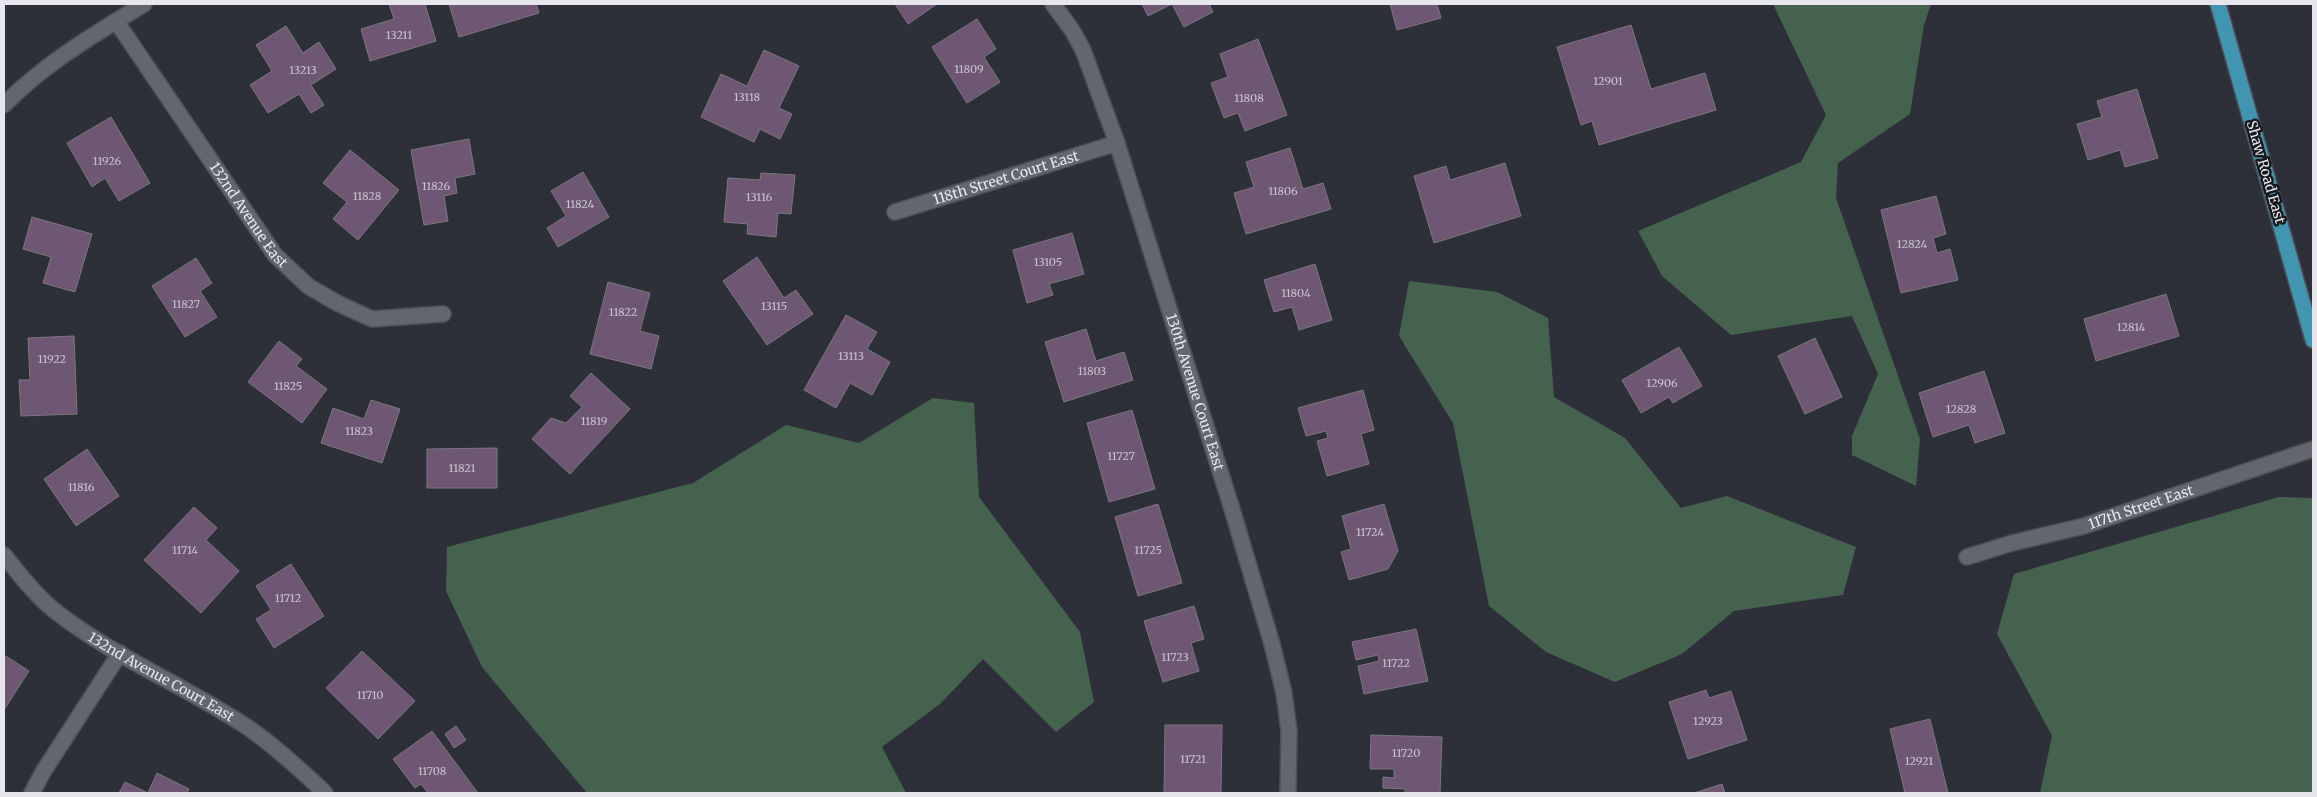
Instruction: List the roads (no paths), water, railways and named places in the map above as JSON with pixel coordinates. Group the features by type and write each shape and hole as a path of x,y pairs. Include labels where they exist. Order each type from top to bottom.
{"main road":[{"name":"Shaw Road East","path":"2218,4 2313,340"}],"street":[{"path":"4,105 25,84 57,58 144,4"},
{"name":"130th Avenue Court East","path":"1053,4 1072,30 1083,50 1117,143 1232,509 1272,644 1284,693 1289,731 1288,793"},
{"name":"132nd Avenue East","path":"116,21 275,255 308,286 337,303 372,319 443,314"},
{"name":"118th Street Court East","path":"895,212 1117,143"},
{"name":"117th Street East","path":"1967,557 2012,543 2084,526 2313,449"},
{"name":"132nd Avenue Court East","path":"4,556 30,588 55,611 120,653 249,728 279,751 325,793"},
{"path":"32,793 43,772 120,653"}]}
